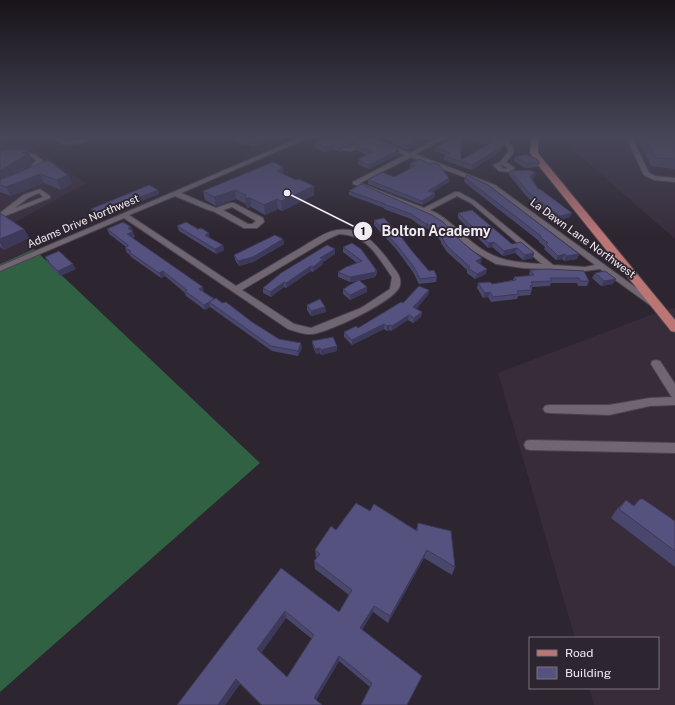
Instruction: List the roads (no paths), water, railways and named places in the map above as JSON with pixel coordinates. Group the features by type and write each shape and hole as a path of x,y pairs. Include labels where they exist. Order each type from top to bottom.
{"main road":[{"path":"547,170 675,328"}],"street":[{"path":"24,174 30,170"},
{"name":"Adams Drive Northwest","path":"1,268 175,193 234,170"},
{"path":"381,170 355,183 425,210 445,220 473,247 499,262 511,265 585,269 601,266"},
{"name":"La Dawn Lane Northwest","path":"451,170 493,186 656,305"},
{"path":"644,170 646,174 654,178 675,180"},
{"path":"40,191 48,197 23,208 3,215 18,200 34,192 40,191"},
{"path":"175,193 217,210 247,226 254,226 260,222 260,220 232,204 217,210"},
{"path":"425,210 457,193 473,202 550,267"},
{"path":"193,201 200,198"},
{"path":"124,215 291,327 311,331 320,330 364,310 394,290 397,281 367,239 358,234 343,232 325,237 236,290"},
{"path":"656,364 675,393"},
{"path":"549,409 609,410 650,402 675,400"},
{"path":"530,445 675,448"}],"place":[{"name":"Bolton Academy","path":"287,193"}]}
